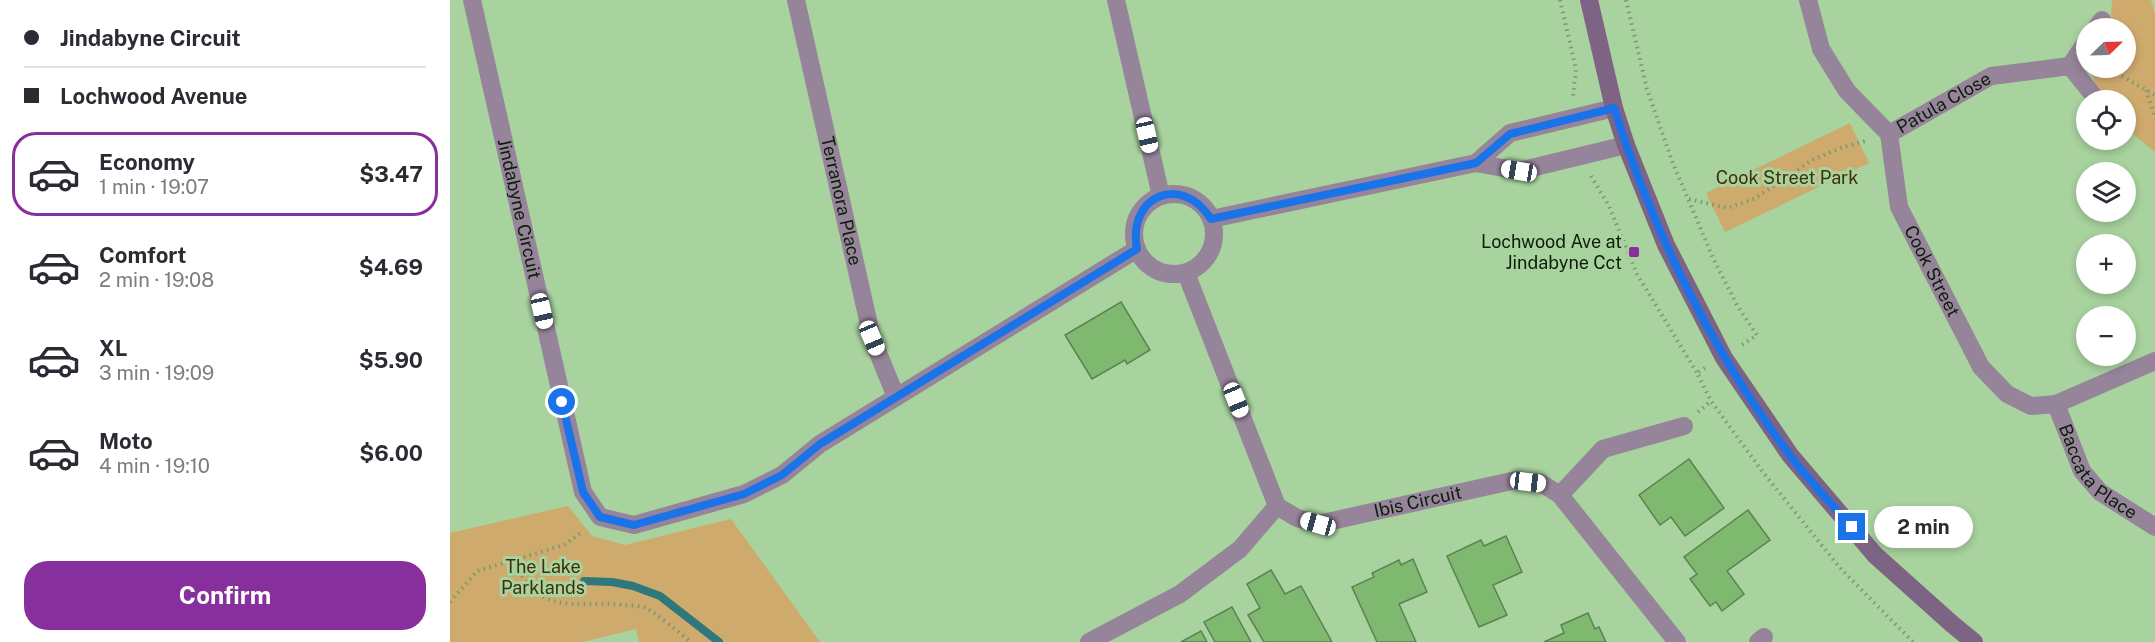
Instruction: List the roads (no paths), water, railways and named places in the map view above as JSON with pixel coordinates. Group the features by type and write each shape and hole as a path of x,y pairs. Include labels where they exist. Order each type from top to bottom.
{"street":[{"name":"Jindabyne Circuit","path":"472,0 583,492 600,517 634,525 744,494 782,475 820,444 896,397"},
{"name":"Terranora Place","path":"796,0 872,338 896,397"},
{"path":"1116,0 1161,196"},
{"path":"1589,0 1614,108 1626,145 1666,245 1724,358 1790,455 1875,555 1974,642"},
{"path":"1808,0 1821,49 1847,91 1889,134"},
{"path":"2076,57 2070,66 2089,90"},
{"name":"Patula Close","path":"1889,134 1991,76 2070,66"},
{"path":"1476,163 1510,134 1614,108"},
{"name":"Cook Street","path":"1889,134 1899,207 1981,367 2007,394 2031,406 2056,404 2155,361"},
{"path":"1211,219 1476,163 1519,171 1626,145"},
{"path":"1176,194 1191,198 1203,206 1211,219 1214,236 1210,251 1200,265 1186,273 1171,274 1157,271 1145,261 1137,249 1134,233 1138,217 1147,204 1161,196 1176,194"},
{"path":"896,397 1137,249"},
{"path":"1089,642 1180,594 1240,549 1277,506 1186,273"},
{"name":"Baccata Place","path":"2056,404 2082,471 2100,492 2155,527"},
{"path":"1560,495 1603,448 1684,426"},
{"name":"Ibis Circuit","path":"1277,506 1298,518 1318,524 1516,480 1541,483 1560,495 1677,642"}],"waterway":[{"path":"584,581 612,582 633,586 660,596 719,642"}],"place":[{"name":"Lochwood Ave at Jindabyne Cct","path":"1634,252"}],"park label":[{"name":"Cook Street Park","path":"1787,178"},
{"name":"The Lake Parklands","path":"543,577"}]}
